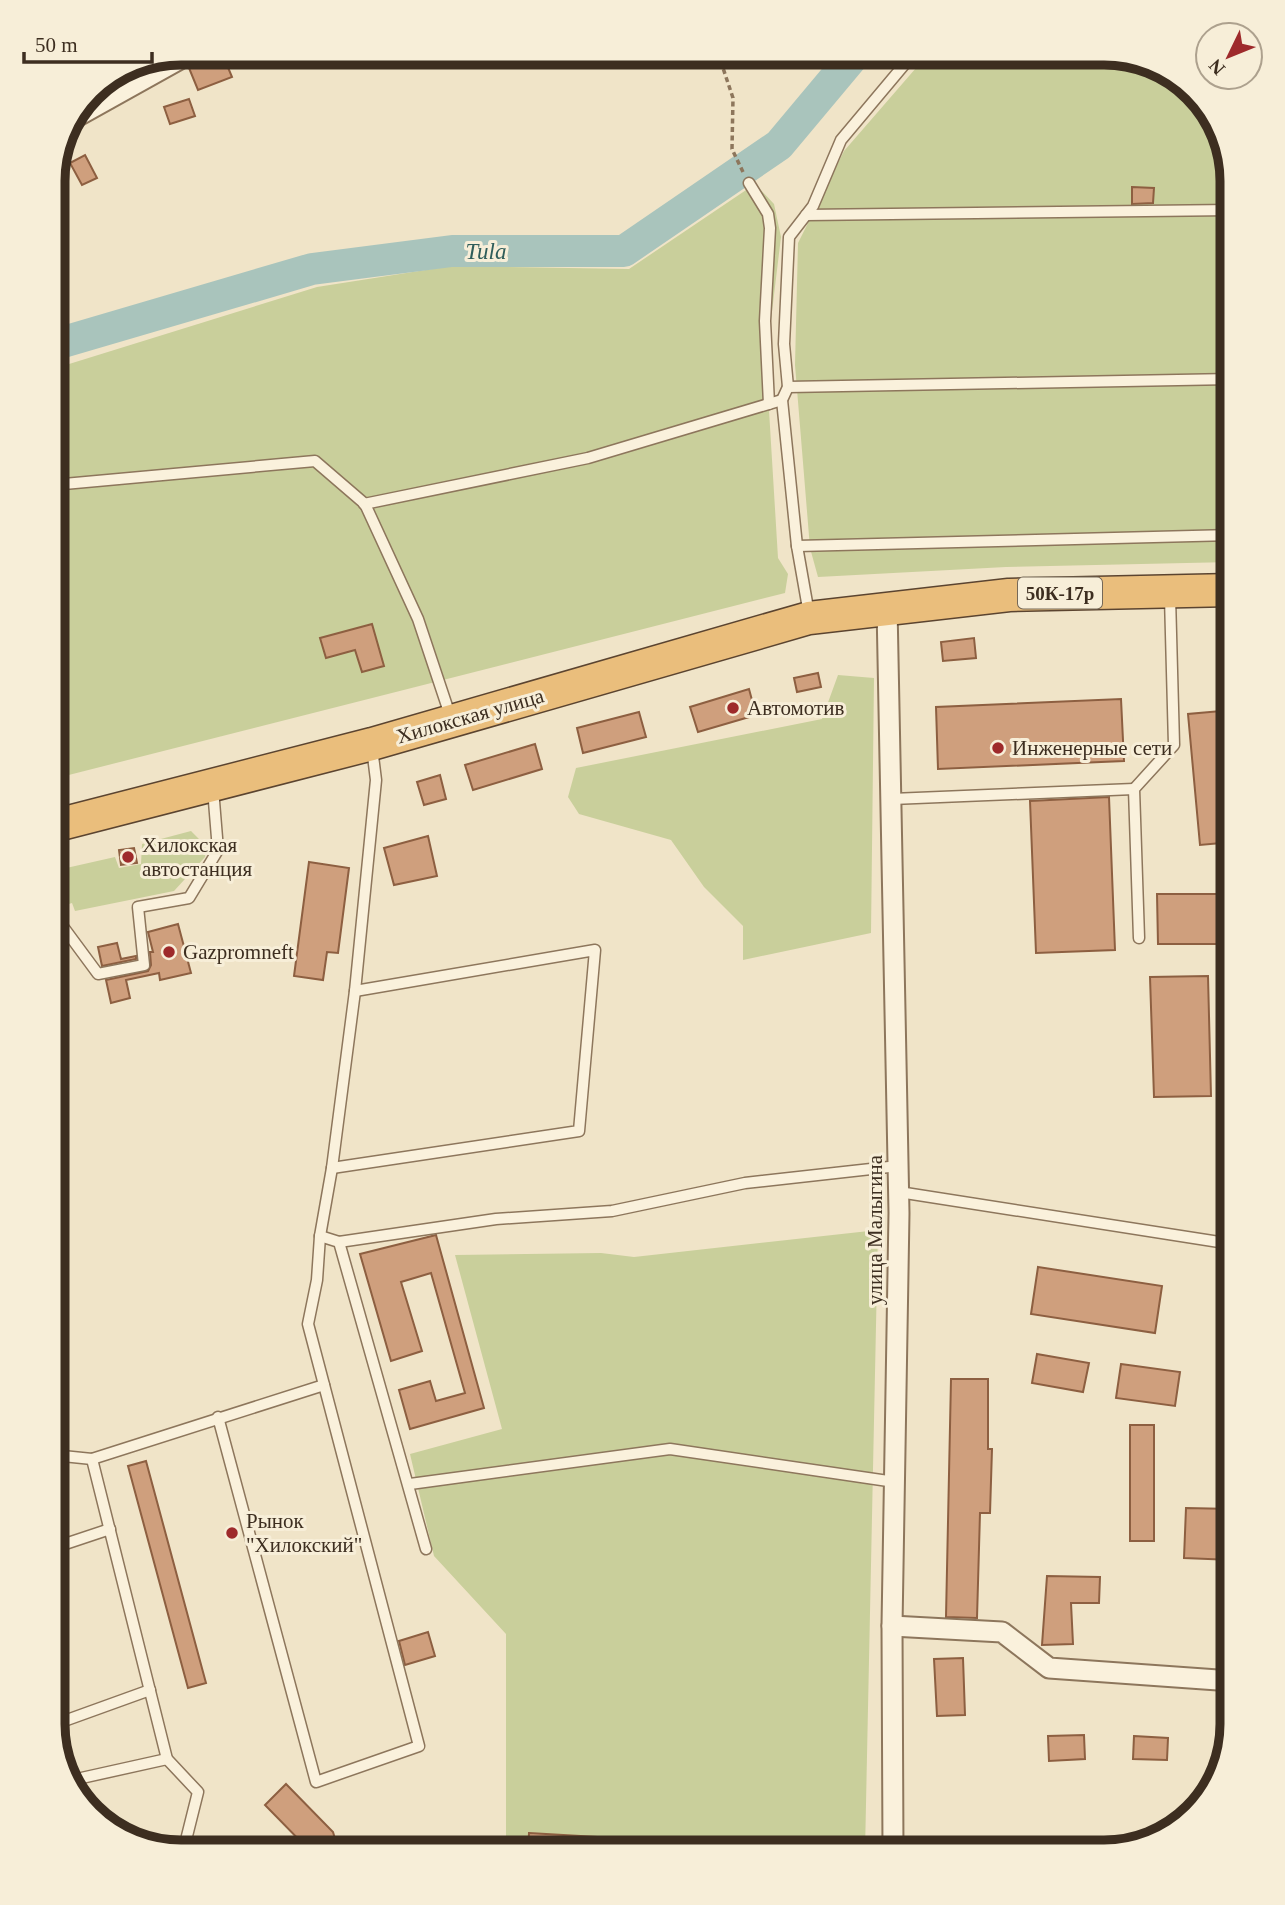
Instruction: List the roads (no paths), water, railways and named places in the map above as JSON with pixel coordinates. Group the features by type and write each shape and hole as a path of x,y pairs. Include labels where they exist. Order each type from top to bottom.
{"highway":[{"name":"50К-17р","path":"887,607 1009,595 1220,590"},
{"name":"Хилокская улица","path":"65,823 212,787 453,722 809,618 887,607"}],"street":[{"path":"89,110 166,66"},
{"name":"улица Малыгина","path":"887,607 899,1192 892,1626 893,1840"},
{"path":"892,1626 1002,1632 1049,1668 1220,1680"}],"lane":[{"path":"809,618 797,546 782,400 788,387 783,344 789,237 806,215 841,140 904,65"},
{"path":"749,183 768,214 770,228 765,321 769,404"},
{"path":"806,215 1220,210"},
{"path":"788,387 1220,379"},
{"path":"365,504 588,458 782,400"},
{"path":"65,484 315,461 365,504 418,619 453,722"},
{"path":"797,546 1220,535"},
{"path":"1139,937 1134,789 1174,745 1170,591"},
{"path":"218,1417 316,1782 419,1746 308,1324 317,1280 320,1236 332,1168 355,991 376,780 372,744"},
{"path":"65,929 98,974 144,965 138,907 189,898 218,850 212,787"},
{"path":"892,799 1134,789"},
{"path":"332,1168 579,1131 595,950 355,991"},
{"path":"320,1236 340,1242 496,1219 612,1211 745,1183 898,1166"},
{"path":"899,1192 1220,1242"},
{"path":"340,1242 410,1484 426,1549"},
{"path":"65,1456 92,1458 324,1385"},
{"path":"410,1484 670,1449 895,1482"},
{"path":"92,1458 167,1759 198,1792 186,1840"},
{"path":"65,1544 110,1529"},
{"path":"65,1720 150,1690"},
{"path":"79,1779 167,1759"}],"waterway":[{"name":"Tula","path":"65,341 312,269 452,251 624,251 779,145 846,65"}],"place":[{"name":"Автомотив","path":"733,708"},
{"name":"Инженерные сети","path":"998,748"},
{"name":"Хилокская автостанция","path":"128,857"},
{"name":"Gazpromneft","path":"169,952"},
{"name":"Рынок \"Хилокский\"","path":"232,1533"}]}
